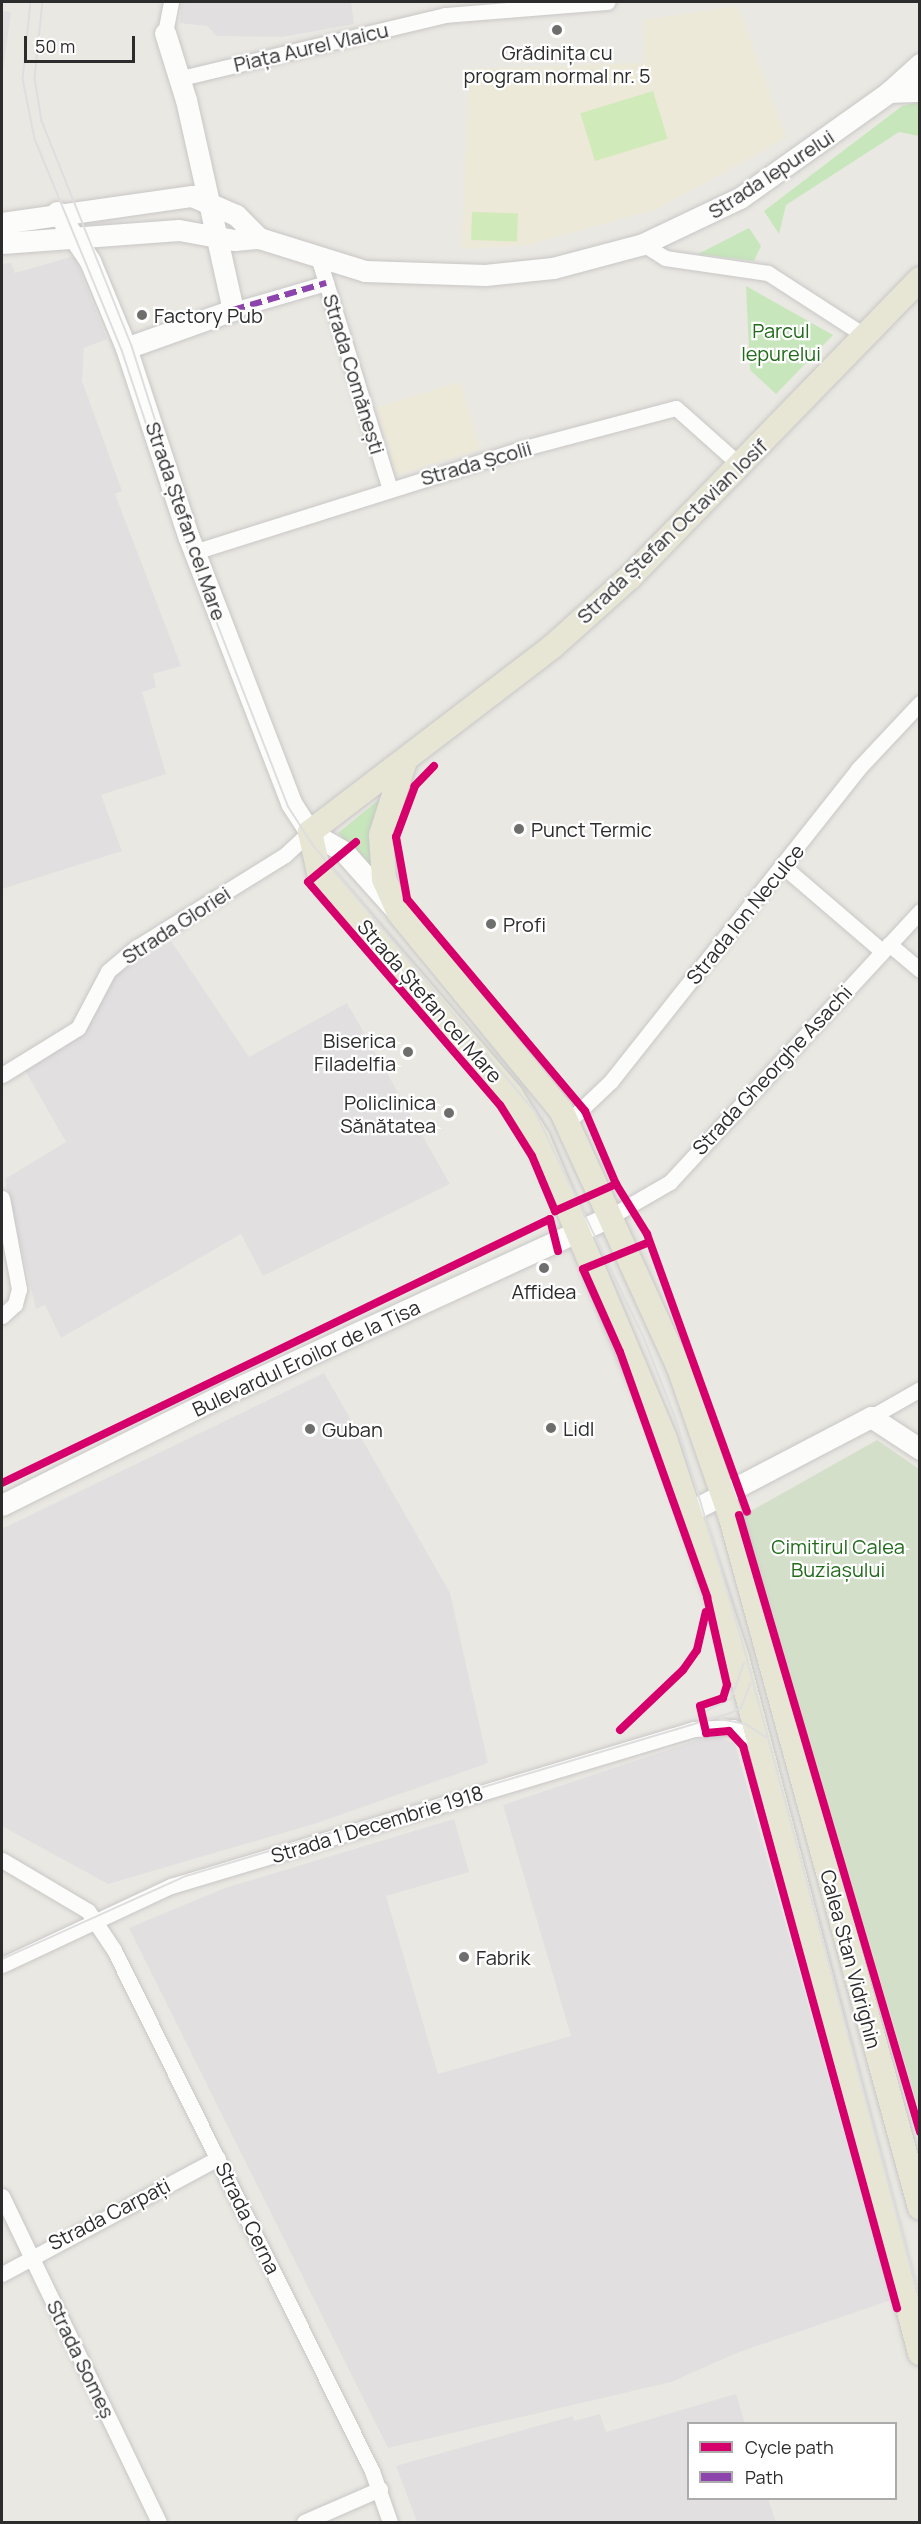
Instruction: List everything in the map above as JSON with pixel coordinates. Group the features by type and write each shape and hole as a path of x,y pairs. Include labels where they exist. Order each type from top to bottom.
{"main road":[{"name":"Strada Ștefan Octavian Iosif","path":"310,832 552,647 741,466 920,279"},
{"path":"399,912 384,879 380,845 385,814 405,761"},
{"name":"Strada Ștefan cel Mare","path":"310,832 319,873 525,1116 578,1229 691,1511 737,1657 757,1745"},
{"name":"Strada Ștefan cel Mare","path":"399,912 568,1122 613,1215 678,1365 722,1493 782,1710"},
{"name":"Calea Stan Vidrighin","path":"782,1710 920,2208"},
{"name":"Calea Stan Vidrighin","path":"757,1745 920,2353"}],"street":[{"path":"171,2 165,33 210,205 233,310"},
{"name":"Piața Aurel Vlaicu","path":"177,79 446,8 607,2"},
{"name":"Strada Iepurelui","path":"2,243 179,230 216,237 259,238 319,260 365,272 484,275 553,268 643,244 740,198 889,92 920,64"},
{"path":"889,92 920,91"},
{"name":"Strada Iepurelui","path":"2,223 57,212 177,197 210,205 236,215 259,238"},
{"path":"179,230 210,205"},
{"name":"Strada Ștefan cel Mare","path":"57,212 75,237 126,348 194,552 281,780 310,832 344,852 399,912"},
{"path":"643,244 665,258 768,273 864,335"},
{"name":"Strada Comănești","path":"319,260 390,489"},
{"path":"126,348 233,310 326,282"},
{"name":"Strada Școlii","path":"194,552 390,489 676,408 741,466"},
{"name":"Strada Ion Neculce","path":"568,1122 611,1081 784,867 858,769 920,703"},
{"name":"Strada Gloriei","path":"2,1075 78,1028 113,966 285,855 310,832"},
{"path":"784,867 886,948 920,970"},
{"name":"Strada Gheorghe Asachi","path":"613,1215 670,1182 920,911"},
{"path":"2,1198 18,1288 15,1304 2,1316"},
{"name":"Bulevardul Eroilor de la Tisa","path":"2,1505 578,1229 613,1215"},
{"path":"691,1511 920,1389"},
{"path":"871,1417 920,1449"},
{"name":"Strada 1 Decembrie 1918","path":"2,1965 95,1918 202,1876 694,1729 733,1727 757,1745"},
{"path":"2,1860 95,1918"},
{"name":"Strada Cerna","path":"95,1918 218,2158 380,2489 390,2523"},
{"name":"Strada Carpați","path":"2,2274 30,2255 218,2158"},
{"name":"Strada Someș","path":"2,2196 159,2523"},
{"path":"304,2523 380,2489"}],"shaded area":[{"path":"182,2 351,2 354,24 282,37 217,36 207,26 180,23"},
{"path":"738,6 786,138 657,209 526,245 462,249 469,69 645,63 643,20"},
{"path":"2,11 11,12 2,78"},
{"path":"74,256 107,339 84,348 82,381 122,491 115,494 181,666 153,674 156,687 142,692 166,774 101,795 122,851 2,889 2,264 11,263 15,273"},
{"path":"460,382 480,449 397,474 377,407"},
{"path":"171,941 249,1057 347,1003 450,1184 263,1276 241,1234 61,1338 45,1305 36,1309 5,1179 66,1142 25,1070 86,1032 115,976"},
{"path":"324,1373 450,1593 488,1763 317,1823 108,1884 2,1826 2,1529"},
{"path":"713,1735 735,1744 891,2300 739,2352 671,2382 388,2448 129,1928 225,1888 454,1819 469,1872 386,1896 438,2074 571,2036 503,1805"},
{"path":"736,2394 745,2422 687,2422 687,2500 768,2500 776,2522 417,2522 396,2466 573,2416 574,2421 600,2414 606,2432"}],"green space":[{"path":"653,91 668,139 595,161 580,113"},
{"path":"919,102 919,136 899,132 786,205 779,234 764,211 902,106"},
{"path":"472,212 518,214 517,242 471,240"},
{"path":"749,228 761,246 754,261 698,254"},
{"name":"Parcul Iepurelui","path":"746,286 833,335 776,394 750,370"},
{"path":"381,798 373,869 338,833"},
{"name":"Cimitirul Calea Buziașului","path":"877,1440 919,1469 919,2112 742,1516"}],"tram line":[{"path":"31,2 23,79 35,139 122,350 185,540 288,806 313,845 535,1111 645,1340 675,1416 741,1636 920,2300"},
{"path":"43,2 35,78 42,121 132,346 173,475"},
{"path":"704,1712 731,1699 744,1663"},
{"path":"2,1959 186,1876 731,1713 741,1708 750,1684"},
{"path":"720,1719 746,1724 766,1737"}],"marked path":[{"path":"233,310 326,283"}],"cycle path":[{"path":"434,766 415,786 396,837 407,899 585,1111 616,1184 647,1234 747,1512"},
{"path":"356,842 308,882 500,1105 532,1156 555,1211 616,1184"},
{"path":"2,1483 550,1219 558,1251"},
{"path":"647,1243 583,1269 620,1352 707,1597 727,1685 723,1698 700,1706 706,1733 729,1731 743,1746 897,2308"},
{"path":"739,1515 920,2132"},
{"path":"620,1730 683,1670 697,1650 706,1612"}],"place":[{"name":"Grădinița cu program normal nr. 5","path":"557,30"},
{"name":"Factory Pub","path":"142,315"},
{"name":"Punct Termic","path":"519,829"},
{"name":"Profi","path":"491,924"},
{"name":"Biserica Filadelfia","path":"408,1052"},
{"name":"Policlinica Sănătatea","path":"449,1113"},
{"name":"Affidea","path":"544,1268"},
{"name":"Lidl","path":"551,1428"},
{"name":"Guban","path":"310,1429"},
{"name":"Fabrik","path":"464,1957"}]}
